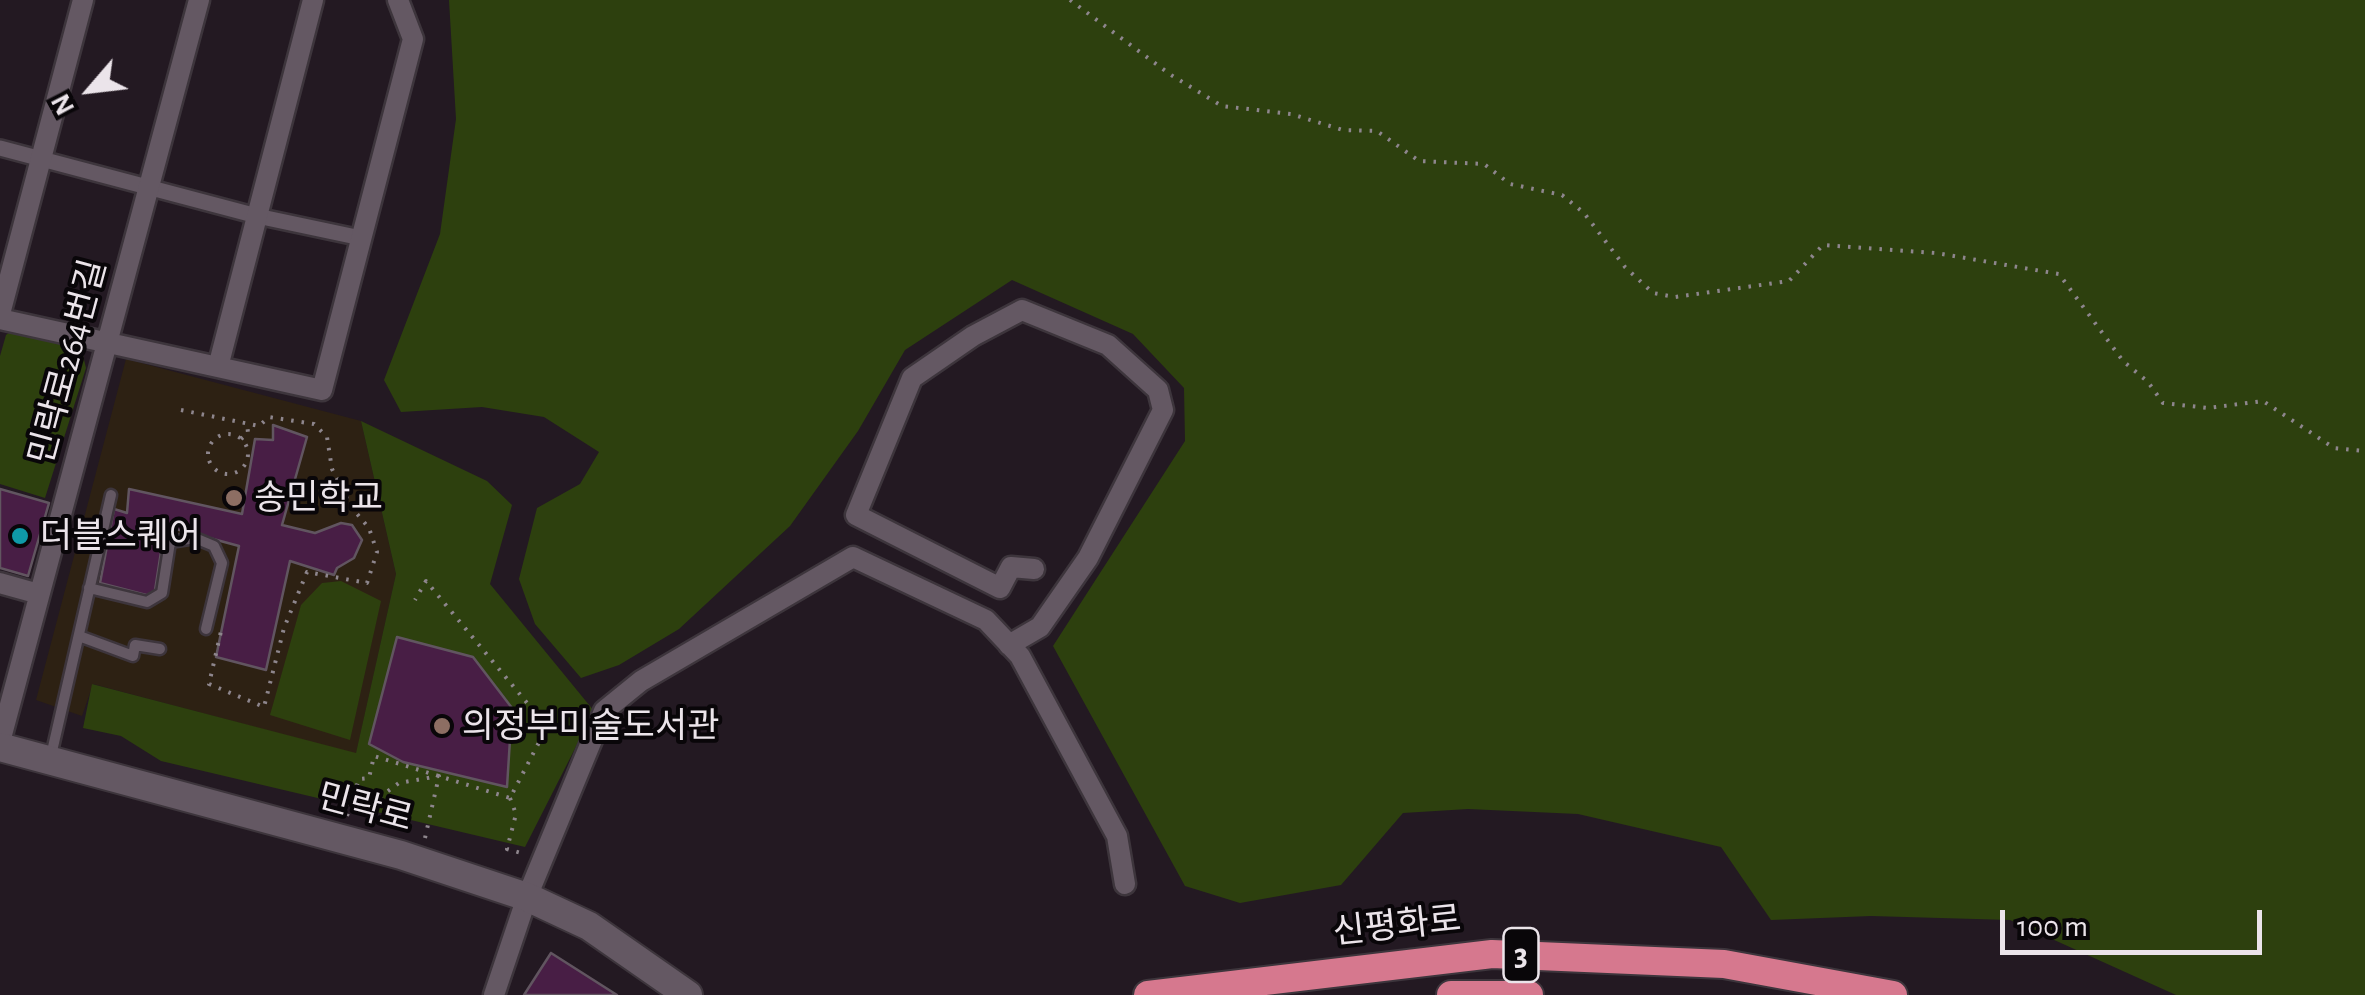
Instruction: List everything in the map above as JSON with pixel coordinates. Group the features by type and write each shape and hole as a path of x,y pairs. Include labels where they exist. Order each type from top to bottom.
{"highway":[{"name":"신평화로","path":"1148,995 1492,954 1724,964 1893,995"},
{"name":"3","path":"1451,995 1529,995"}],"main road":[{"name":"민락로","path":"0,745 419,861 526,897 589,926 688,995"}],"street":[{"path":"83,0 0,316 322,390 413,38 398,0"},
{"name":"민락로264번길","path":"0,745 105,342 152,187 200,0"},
{"path":"218,367 313,0"},
{"path":"0,148 257,216 361,238"},
{"path":"1009,645 1040,627 1088,558 1163,410 1158,390 1108,345 1022,310 973,336 912,378 856,516 1000,588 1011,567 1034,570"},
{"path":"494,995 526,897 604,712 641,682 853,557 986,620 1020,656 1117,836 1125,884"},
{"path":"0,583 39,594"}],"lane":[{"path":"50,761 111,495"},
{"path":"90,588 147,602 162,593 170,542 195,538 214,546 222,563 207,625"},
{"path":"78,636 133,656 136,645 160,648"}],"path":[{"path":"1070,0 1170,75 1222,106 1246,106 1343,130 1377,132 1420,161 1484,164 1510,184 1562,195 1584,213 1625,267 1653,293 1675,297 1788,280 1823,245 1936,252 2059,274 2122,361 2148,382 2163,404 2208,408 2263,401 2334,448 2365,451"},
{"path":"181,410 259,426 269,417 314,424 328,437 332,469 352,508 369,528 376,552 367,583 307,572 284,628 264,706 208,684 222,627 207,625"},
{"path":"241,439 248,432 247,423"},
{"path":"225,434 241,439 248,453 244,465 227,474 216,470 208,458 213,440 225,434"},
{"path":"415,600 426,581 547,727 510,798 516,814 507,850 521,853"},
{"path":"351,842 359,779 369,778 374,756 510,798"},
{"path":"351,842 376,800 400,783 440,776"},
{"path":"419,861 440,776"}],"shaded area":[{"name":"송민학교","path":"126,359 361,421 396,574 356,754 93,684 82,716 36,700"}],"green space":[{"path":"449,0 2365,0 2365,995 2176,995 2010,920 1871,916 1771,920 1721,847 1578,814 1468,809 1403,813 1341,885 1240,903 1185,886 1053,646 1185,441 1184,388 1133,334 1012,280 905,350 858,431 790,526 679,629 619,665 581,678 535,624 519,579 537,508 580,484 599,452 544,417 482,407 401,412 384,380 440,234 456,119"},
{"path":"13,329 81,347 86,368 45,498 0,484 0,356 6,335"},
{"path":"361,421 487,481 512,505 490,584 594,711 525,847 161,761 121,736 83,728 92,684 356,753 396,574"},
{"path":"341,581 381,601 350,740 270,715 301,605 322,583"}],"building":[{"path":"273,425 307,437 282,525 315,533 341,523 352,525 362,540 354,558 337,568 334,575 290,561 266,670 216,657 239,546 165,526 154,597 100,583 114,509 127,513 129,489 242,514 255,439 273,440"},
{"name":"더블스퀘어","path":"0,489 49,503 28,576 0,568"},
{"name":"의정부미술도서관","path":"397,637 473,657 512,708 507,787 403,762 369,744"},
{"path":"551,953 617,995 524,995"}],"place":[{"name":"송민학교","path":"234,498"},
{"name":"더블스퀘어","path":"20,536"},
{"name":"의정부미술도서관","path":"442,726"}]}
